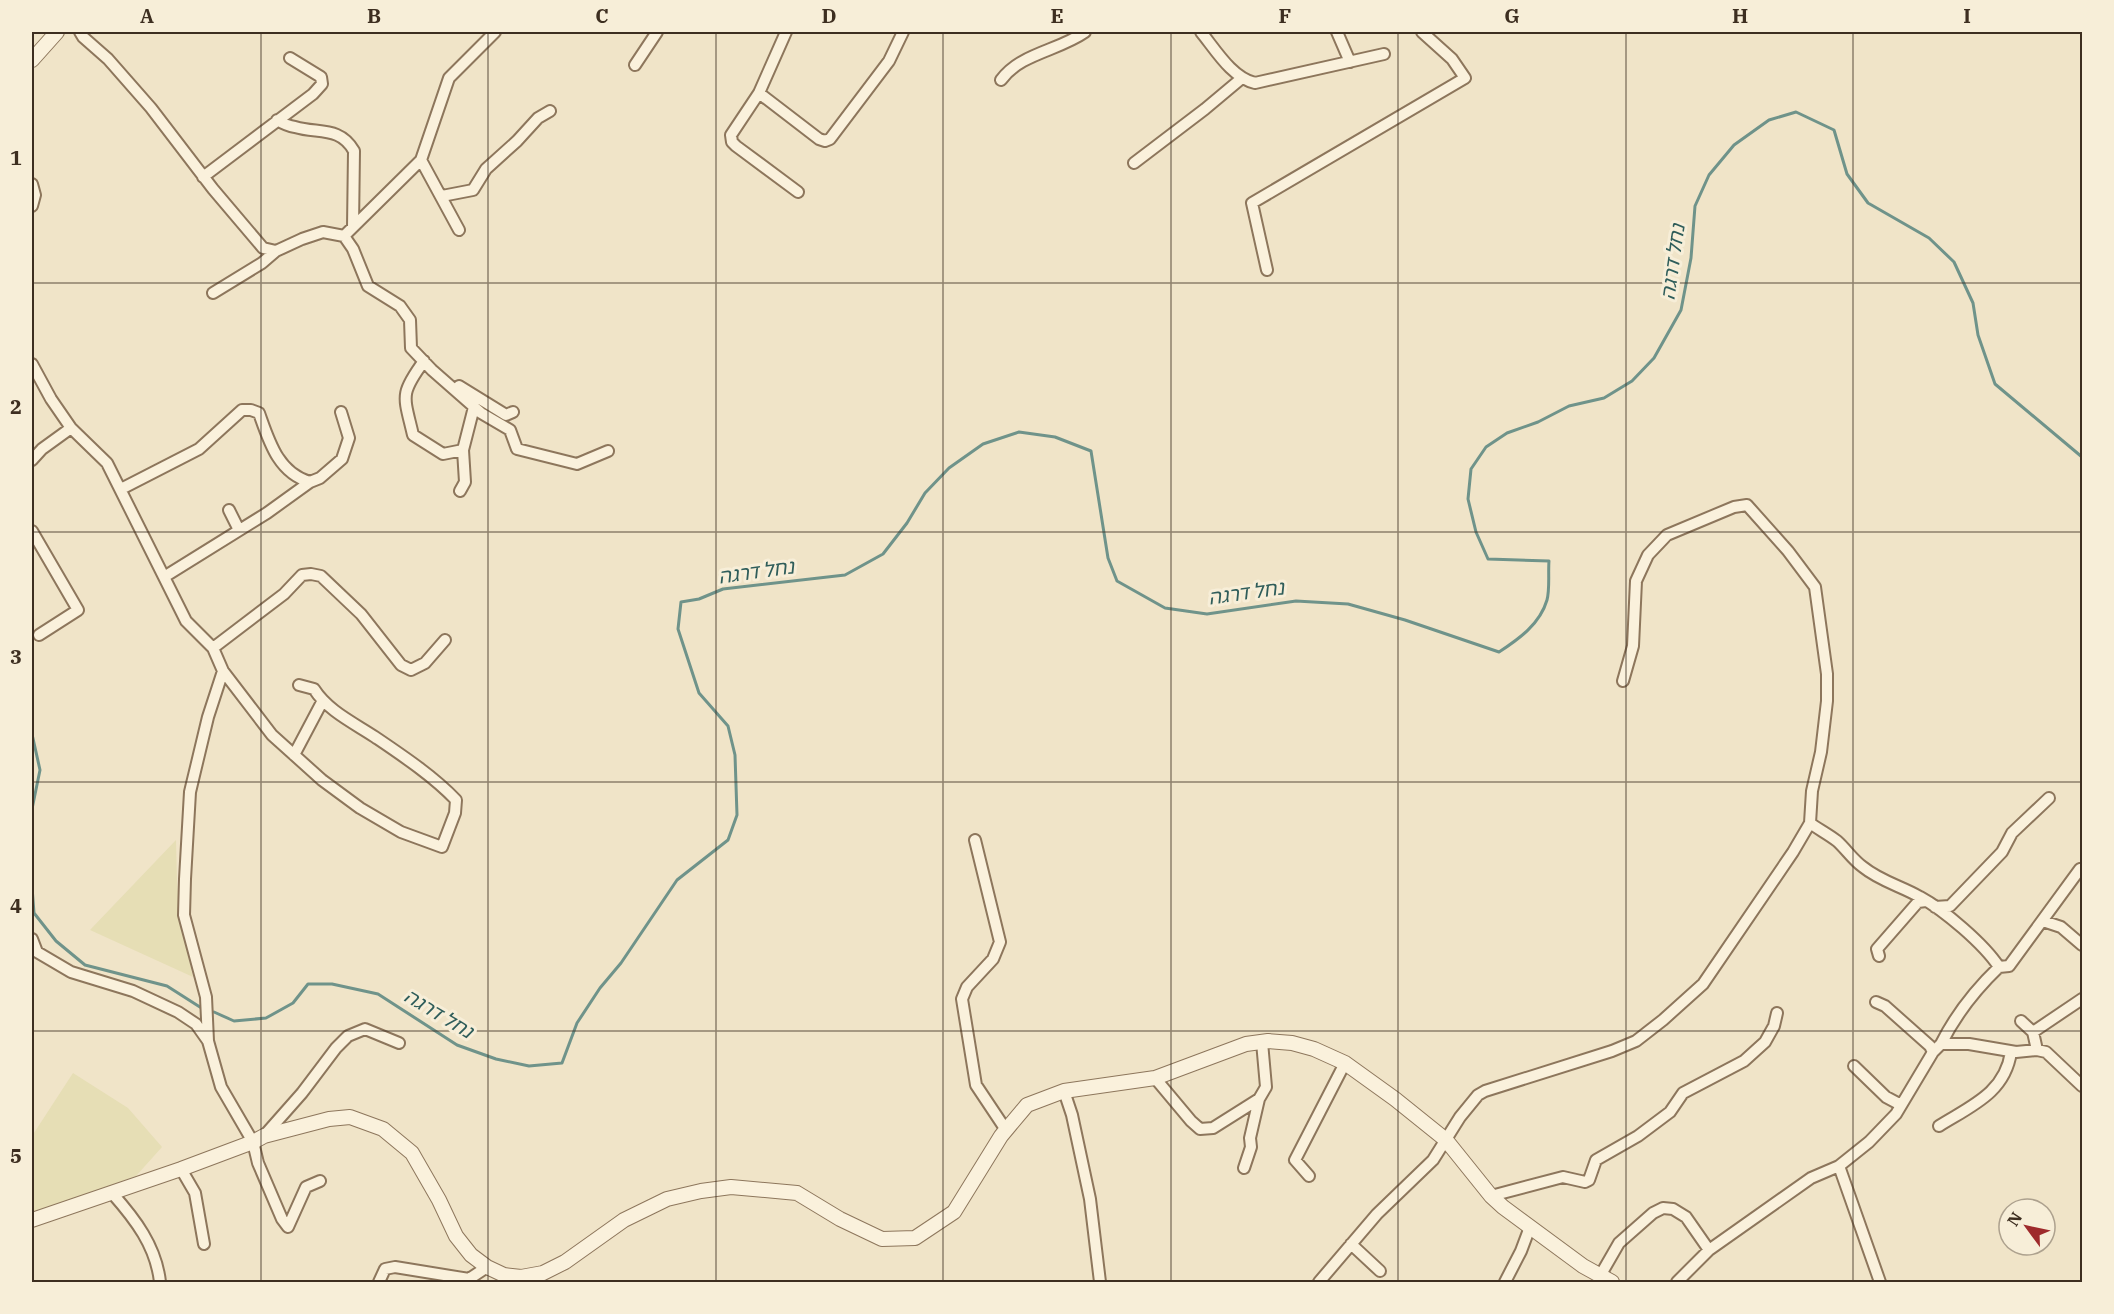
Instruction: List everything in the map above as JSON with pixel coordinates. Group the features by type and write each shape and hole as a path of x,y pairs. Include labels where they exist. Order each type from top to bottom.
{"street":[{"path":"32,60 57,32"},
{"path":"80,32 108,59 151,108 203,177 263,248 276,251"},
{"path":"344,236 421,160 449,78 495,32"},
{"path":"635,65 657,32"},
{"path":"786,32 759,93 731,135 732,142 798,192"},
{"path":"759,93 819,139 825,141 830,139 889,61 903,32"},
{"path":"1001,81 1014,65 1066,43 1085,32"},
{"path":"1201,32 1242,78 1255,83 1384,54"},
{"path":"1337,32 1350,62"},
{"path":"1267,270 1251,203 1465,78 1452,59 1422,32"},
{"path":"203,177 313,94 322,84 321,77 316,72 290,58"},
{"path":"1134,163 1205,110 1242,78"},
{"path":"442,196 473,189 486,169 538,118 550,111"},
{"path":"277,120 296,128 336,134 348,140 354,151 353,227"},
{"path":"421,160 459,230"},
{"path":"32,184 34,195 32,206"},
{"path":"213,293 262,263 276,251 302,239 323,232 344,236 353,249 368,286 400,306 410,320 411,348 474,407 510,430 516,449 577,464 608,451"},
{"path":"424,362 409,381 406,391 405,403 413,435 443,454 463,450"},
{"path":"32,364 71,428 107,463 186,621 213,648 223,670 272,735 322,780 360,808 401,832 442,847 456,800 444,788 396,752 322,702 314,689 299,685"},
{"path":"432,370 444,372 464,390 492,408 506,415 513,412"},
{"path":"460,491 465,482 463,450 474,407"},
{"path":"121,489 199,449 242,410 259,413 275,456 297,478 310,482"},
{"path":"164,577 310,482 320,478 342,459 349,438 340,412"},
{"path":"32,460 42,449 71,428"},
{"path":"1319,1282 1377,1214 1433,1160 1460,1117 1478,1095 1636,1041 1702,984 1810,823 1812,791 1821,752 1827,701 1827,674 1815,587 1788,551 1747,505 1734,507 1667,535 1648,555 1636,581 1633,646 1623,681"},
{"path":"229,510 239,530"},
{"path":"32,531 78,610 39,635"},
{"path":"213,648 284,594 302,575 311,574 321,576 361,614 401,664 411,670 425,663 445,640"},
{"path":"223,670 208,717 190,792 184,915 206,997 208,1041 221,1087 258,1139 266,1181 282,1219 288,1227 306,1187 320,1181"},
{"path":"294,755 322,702"},
{"path":"1879,956 1877,949 1918,902 1950,906 2002,852 2012,833 2049,798"},
{"path":"1810,823 1835,839 1862,867 1930,904 1990,953 1999,967"},
{"path":"975,840 1000,942 993,959 967,987 962,999 975,1085 1006,1130"},
{"path":"1677,1282 1709,1250 1811,1178 1839,1166 1869,1142 1896,1114 1951,1025 1975,991 1999,967 2009,966 2080,869"},
{"path":"2043,921 2061,927 2082,945"},
{"path":"32,939 37,952 71,972 133,991 178,1012 196,1024 208,1041"},
{"path":"2033,1032 2082,999"},
{"path":"1876,1002 1885,1006 1930,1047 1969,1044 2010,1052 2037,1050 2046,1052 2082,1086"},
{"path":"1491,1196 1563,1177 1585,1182 1589,1180 1596,1160 1638,1136 1670,1113 1683,1093 1744,1061 1765,1042 1774,1026 1776,1013"},
{"path":"2021,1021 2033,1032 2037,1050"},
{"path":"258,1139 302,1093 336,1048 348,1036 365,1029 399,1043"},
{"path":"1244,1168 1251,1148 1250,1138 1258,1099 1266,1087 1262,1042"},
{"path":"32,1220 182,1170 258,1139 329,1119 350,1117 383,1129 412,1153 439,1200 456,1236 471,1255 504,1275 521,1277 543,1273 565,1262 624,1220 667,1199 731,1187 797,1193 882,1239 915,1238 954,1212 1006,1130 1027,1105 1064,1091 1155,1078 1246,1044 1262,1042 1292,1043 1314,1049 1345,1063 1446,1140 1491,1196 1582,1266 1606,1279 1619,1243 1653,1213 1664,1208 1673,1209 1686,1217 1709,1250"},
{"path":"1939,1126 1997,1087 2009,1067 2010,1052"},
{"path":"1309,1176 1295,1160 1345,1063"},
{"path":"1854,1066 1886,1097 1901,1105"},
{"path":"1155,1078 1200,1129 1213,1128 1258,1099"},
{"path":"1064,1091 1072,1115 1090,1199 1100,1282"},
{"path":"1839,1166 1880,1282"},
{"path":"182,1170 195,1193 204,1244"},
{"path":"112,1193 150,1244 159,1271 160,1282"},
{"path":"1505,1282 1530,1227"},
{"path":"1351,1244 1380,1271"},
{"path":"380,1282 385,1269 395,1267 469,1279 488,1267"}],"shaded area":[{"path":"176,840 180,921 193,977 90,930"},
{"path":"73,1073 128,1108 162,1147 136,1176 51,1207 32,1211 32,1136"}],"waterway":[{"name":"נחל דרגה","path":"214,1012 234,1021 266,1018 293,1003 308,984 332,984 378,994 457,1045 496,1059 529,1066 562,1063 577,1023 600,988 621,963 677,880 728,840 737,815 735,755 728,726 699,693 678,629 681,602 699,599 723,589 845,575 883,554 907,523 925,493 949,468 983,444 1019,432 1055,437 1091,451 1108,558 1117,581 1165,608 1207,614 1296,601 1348,604 1405,620 1499,652 1528,630 1544,609 1548,591 1549,561 1488,559 1476,532 1468,499 1471,469 1486,447 1507,433 1538,422 1569,406 1604,398 1632,381 1654,358 1681,310 1691,258 1695,206 1709,175 1734,145 1769,120 1796,112 1834,130 1847,174 1868,203 1929,238 1954,262 1973,303 1978,335 1995,384 2082,457"},
{"name":"נחל דרגה","path":"32,734 40,770 32,809"},
{"name":"נחל דרגה","path":"32,887 34,913 56,941 85,965 167,986 203,1009"}]}
